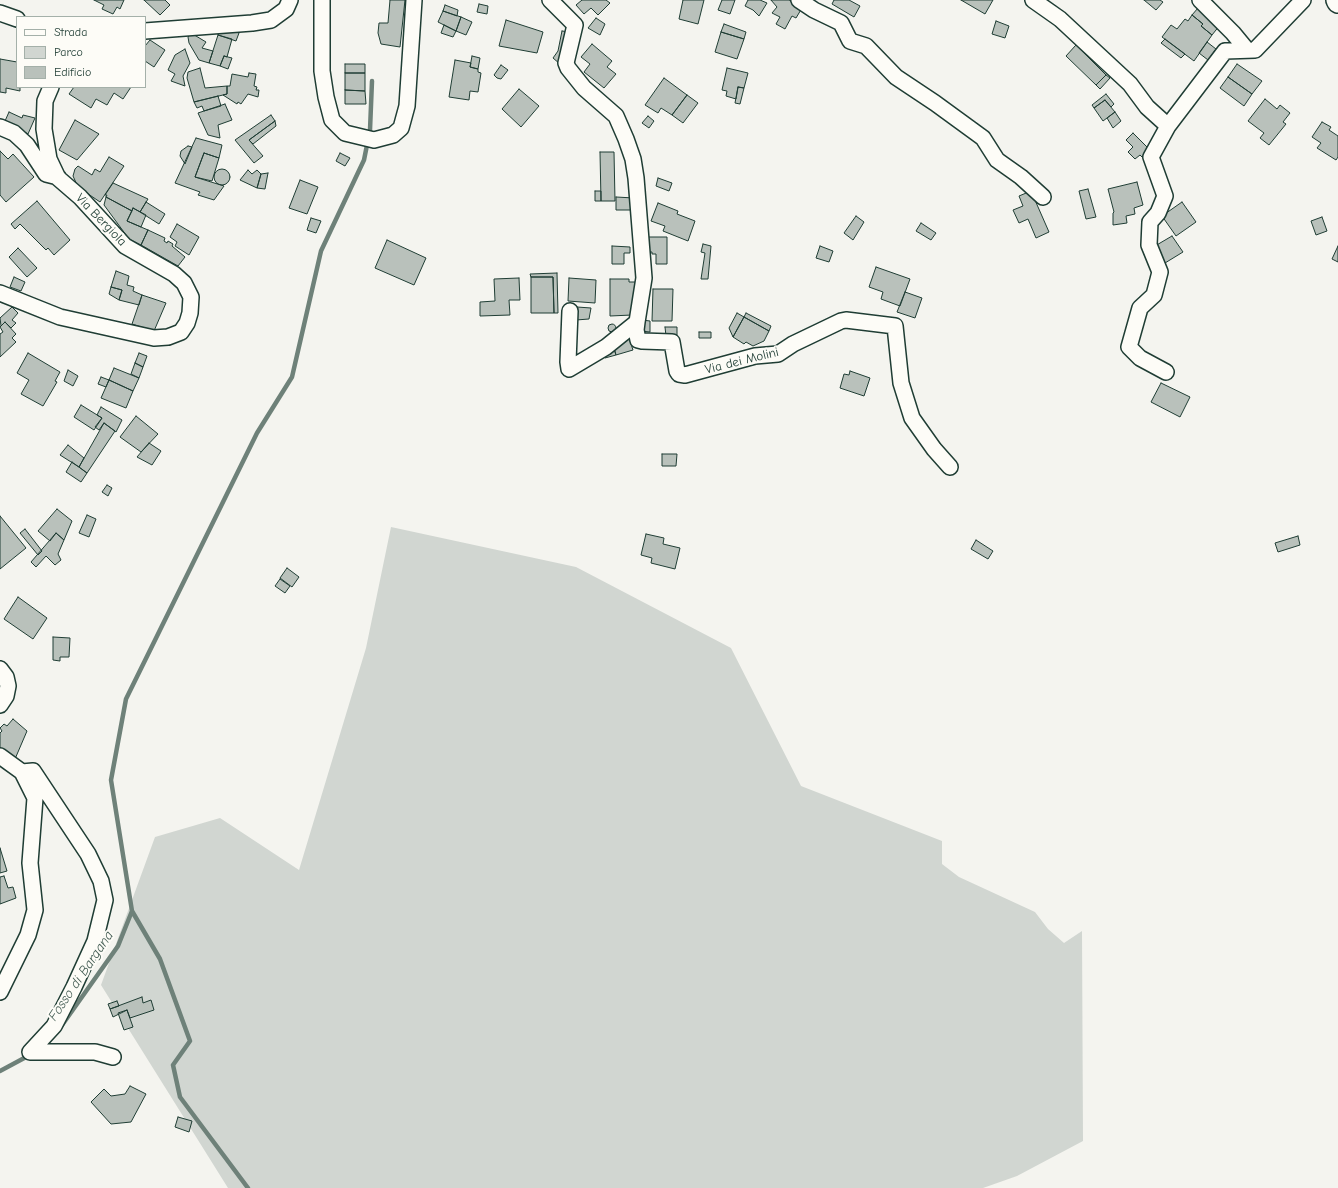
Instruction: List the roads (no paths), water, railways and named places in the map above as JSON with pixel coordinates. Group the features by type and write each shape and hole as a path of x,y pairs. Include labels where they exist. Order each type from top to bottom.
{"street":[{"path":"146,31 252,23 271,20 286,9 290,0"},
{"path":"322,0 322,71 326,97 332,120 345,133 374,140 393,136 401,128 407,106 414,0"},
{"name":"Via dei Molini","path":"550,0 575,25 566,63 568,68 584,88 616,116 633,160 636,178 644,278 636,330 638,340 672,342 677,371 679,374 685,375 755,356 778,354 793,344 841,321 846,320 895,326 901,383 912,418 934,449 950,467"},
{"path":"799,0 814,10 842,23 850,41 866,46 896,77 983,138 997,160 1021,176 1043,197"},
{"path":"1033,0 1060,19 1130,84 1147,107 1168,126"},
{"path":"1200,0 1233,33 1247,50"},
{"path":"1166,372 1140,358 1129,347 1140,308 1154,295 1160,272 1149,245 1150,222 1158,213 1165,196 1151,157 1168,126 1226,51 1255,50 1303,0"},
{"path":"0,13 16,19"},
{"name":"Via Bergiola","path":"0,293 60,317 154,338 175,335 181,332 187,323 190,312 191,297 184,283 174,274 124,246 80,197 58,178 49,159 44,129 46,101 51,88"},
{"path":"0,127 14,133 27,145 46,174 58,178"},
{"path":"570,311 569,369 606,347 637,322"},
{"path":"0,669 6,677 8,686 6,696 0,705"},
{"path":"0,756 22,772 35,798 30,863 35,910 28,935 0,992"},
{"path":"22,772 33,771 88,854 101,881 105,900 95,941 74,987 54,1026 30,1052 95,1052 114,1057"}],"waterway":[{"path":"248,1188 180,1097 173,1065 190,1041 160,959 132,911 111,780 126,699 257,433 292,377 321,251 364,160 370,130 372,81"},
{"name":"Fosso di Bargana","path":"60,1028 118,946 132,911"},
{"name":"Fosso di Bargana","path":"0,1071 28,1056"}]}
